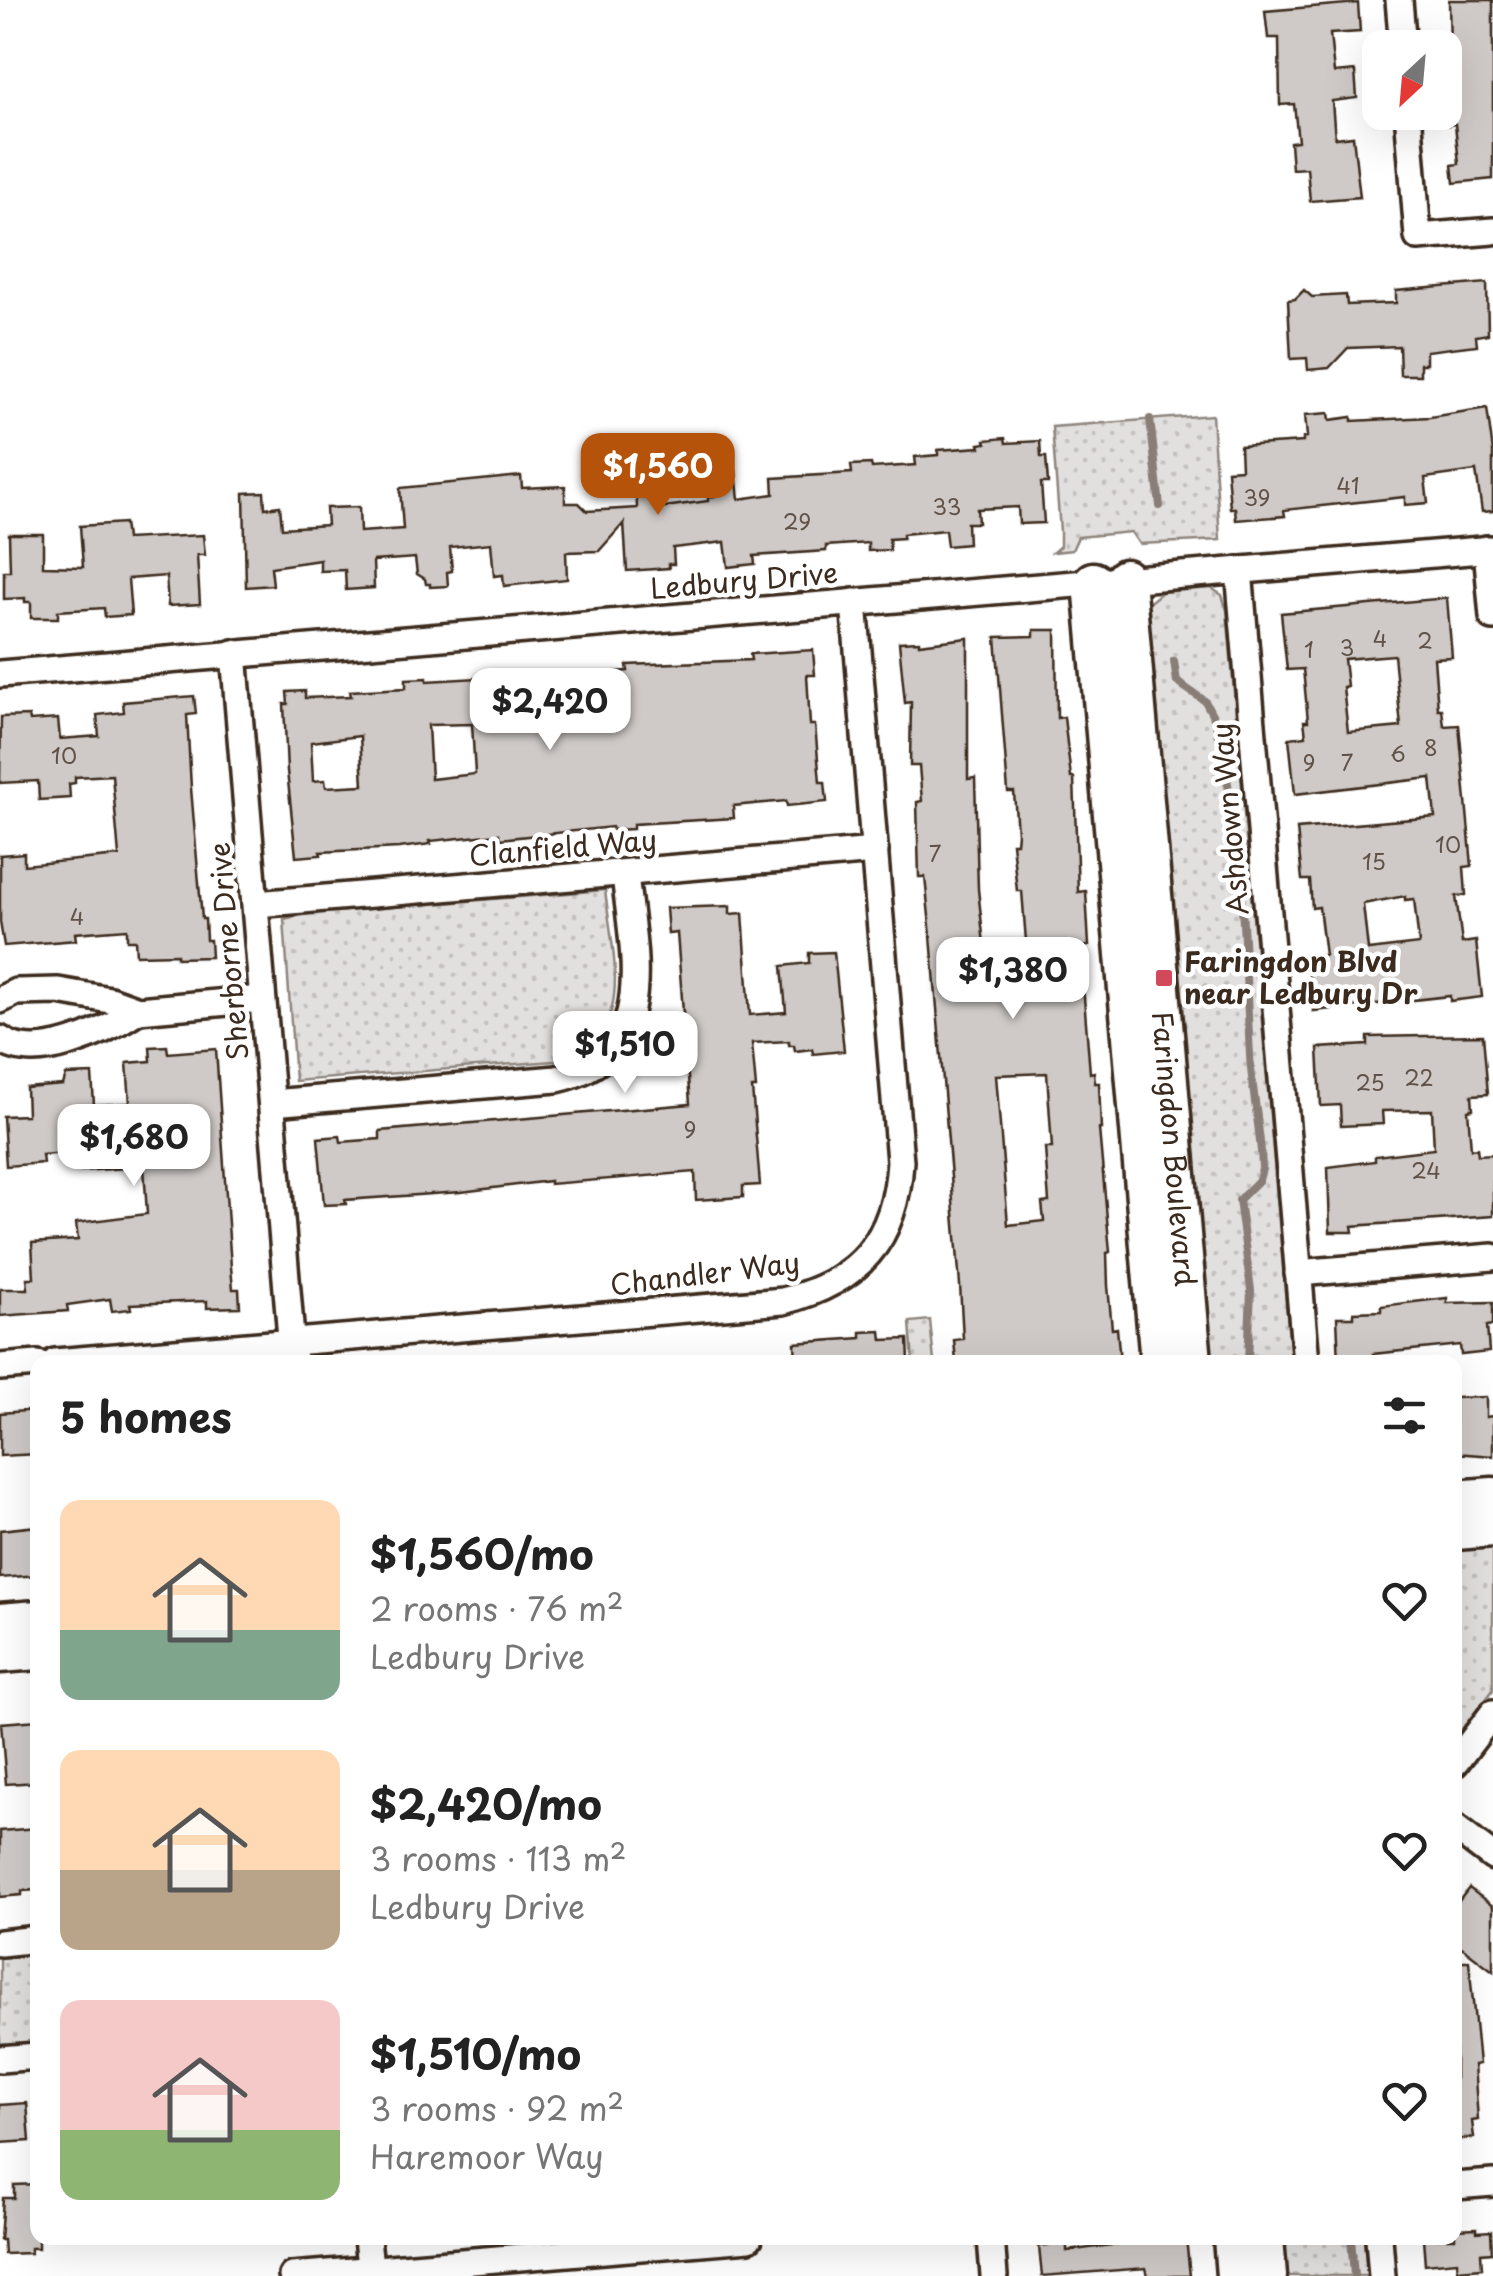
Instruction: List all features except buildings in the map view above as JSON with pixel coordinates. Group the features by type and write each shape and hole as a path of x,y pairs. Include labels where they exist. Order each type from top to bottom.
{"street":[{"path":"1399,0 1402,30"},
{"path":"1409,130 1418,236 1493,232"},
{"path":"1490,549 1493,617"},
{"name":"Ledbury Drive","path":"0,674 1490,549"},
{"name":"Ashdown Way","path":"1239,570 1305,1355"},
{"name":"Faringdon Boulevard","path":"1109,580 1149,1047 1191,1355"},
{"name":"Chandler Way","path":"221,1355 292,1352 783,1301 834,1284 871,1252 894,1208 900,1173 854,602"},
{"name":"Sherborne Drive","path":"234,653 292,1352"},
{"name":"Clanfield Way","path":"256,904 875,851"},
{"path":"272,1103 557,1079 592,1067 618,1042 632,1013 625,873"},
{"path":"0,1000 16,992 58,991 110,1000 138,1010 262,999"},
{"path":"0,1040 19,1048 63,1044 111,1028 138,1010"},
{"name":"Faringdon Boulevard","path":"1149,1047 1160,1355"},
{"path":"1298,1273 1493,1256"},
{"path":"0,1367 30,1365"},
{"path":"1462,1499 1493,1497"},
{"path":"1462,1529 1493,1527"},
{"path":"0,1623 30,1621"},
{"path":"0,1654 30,1651"},
{"path":"1462,1753 1493,1713"},
{"path":"1462,1833 1493,1857"},
{"path":"0,1942 30,1940"},
{"path":"0,2059 30,2057"},
{"path":"1462,2185 1493,2183"},
{"path":"368,2245 370,2273"},
{"path":"292,2276 370,2273 673,2245"},
{"path":"992,2245 994,2276"},
{"path":"1234,2245 1236,2276"},
{"path":"1265,2245 1267,2276"},
{"path":"1380,2245 1382,2276"}],"shaded area":[{"path":"1212,415 1220,540 1139,544 1131,532 1078,537 1072,550 1053,552 1060,546 1060,531 1052,427"},
{"path":"1211,588 1222,595 1227,610 1290,1355 1202,1355 1146,605 1162,592"},
{"path":"605,890 615,967 614,992 610,1015 599,1035 581,1051 554,1061 295,1081 284,919"},
{"path":"930,1320 933,1355 912,1355 910,1322"},
{"path":"1493,1540 1493,1690 1462,1731 1462,1542"},
{"path":"30,1956 30,2042 0,2044 0,1958"},
{"path":"1277,2245 1365,2245 1367,2276 1280,2276"}],"waterway":[{"path":"1150,419 1160,506"},
{"path":"1174,661 1177,682 1205,701 1215,720 1236,844 1262,1169 1259,1180 1239,1200 1251,1290 1248,1355"},
{"path":"1352,2245 1354,2276"}],"place":[{"name":"Faringdon Blvd near Ledbury Dr","path":"1164,978"}]}
